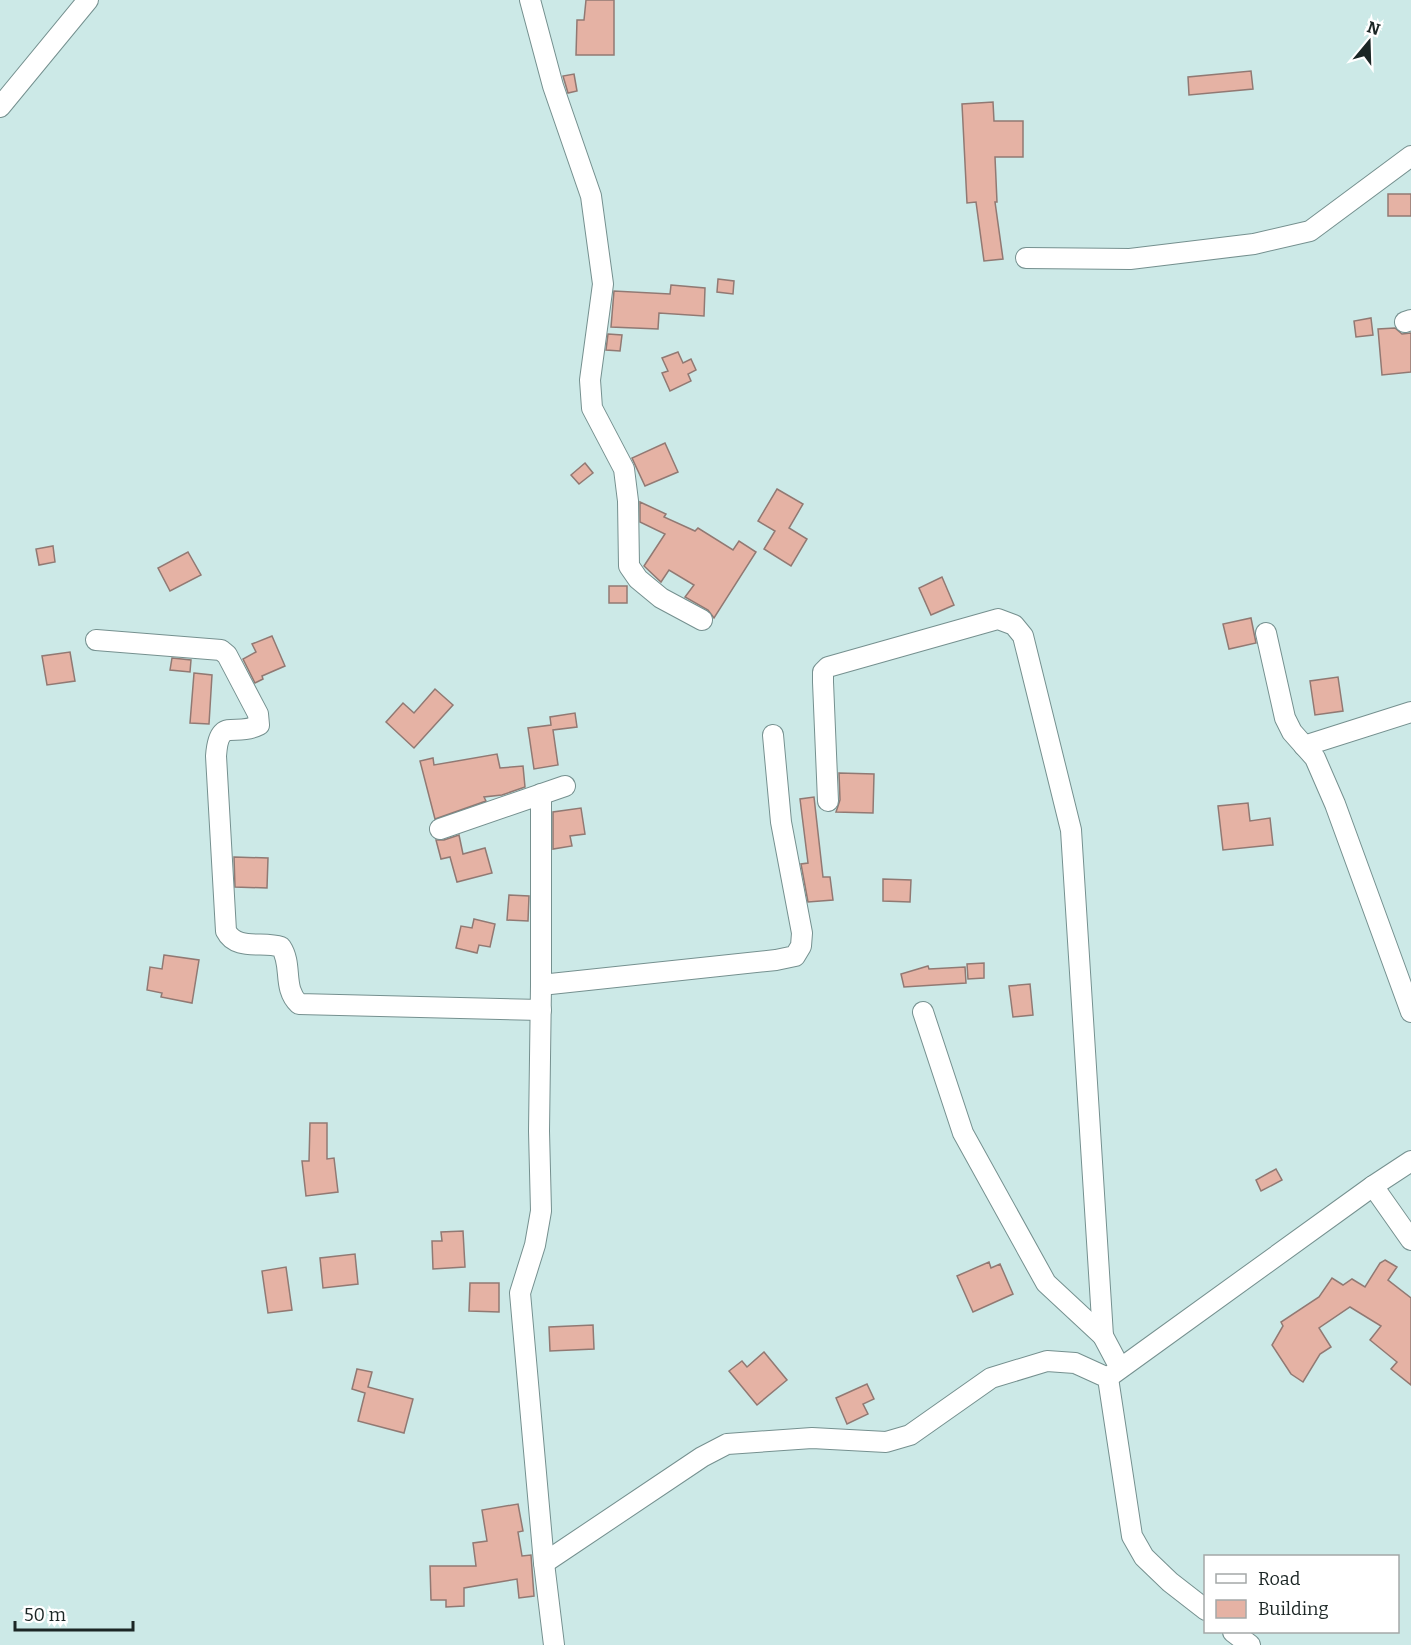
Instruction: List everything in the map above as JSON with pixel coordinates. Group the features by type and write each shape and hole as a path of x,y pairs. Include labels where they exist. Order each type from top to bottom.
{"street":[{"path":"0,107 88,0"},
{"path":"530,0 553,86 591,196 603,284 590,380 592,408 624,469 628,501 629,566 638,579 661,598 702,620"},
{"path":"1026,258 1130,259 1254,244 1310,231 1411,156"},
{"path":"828,801 823,682 823,672 828,667 998,619 1014,625 1023,636 1071,830 1103,1336 1114,1373 1132,1536 1144,1557 1170,1582 1204,1608"},
{"path":"1266,633 1285,718 1292,732 1315,758 1335,804 1411,1012"},
{"path":"96,640 221,650 227,655 258,714 260,725 247,729 224,731 217,741 226,932 234,941 241,944 281,947 286,954 289,988 293,999 299,1004 541,1010"},
{"path":"1304,746 1411,712"},
{"path":"541,985 776,960 795,956 801,946 802,933 781,822 772,735"},
{"path":"440,829 564,786"},
{"path":"541,794 541,1010 538,1131 541,1211 535,1245 520,1293 544,1563 554,1645"},
{"path":"923,1012 963,1133 1046,1283 1103,1336"},
{"path":"1114,1373 1411,1161"},
{"path":"1373,1186 1411,1240"},
{"path":"544,1563 702,1457 727,1444 812,1438 886,1442 910,1435 991,1378 1047,1361 1075,1363 1114,1373"},
{"path":"1234,1633 1250,1645"}],"building":[{"path":"586,0 614,0 614,55 576,55 577,20 584,20"},
{"path":"1251,71 1253,89 1189,95 1188,77"},
{"path":"574,74 577,91 568,93 563,76"},
{"path":"993,102 994,121 1023,121 1023,157 995,157 997,202 995,202 1003,259 984,261 976,202 967,203 962,104"},
{"path":"1388,194 1411,194 1411,216 1388,216"},
{"path":"718,279 734,281 733,294 717,292"},
{"path":"671,285 705,288 704,316 659,313 658,329 611,327 614,291 670,294"},
{"path":"1371,318 1373,335 1356,337 1354,321"},
{"path":"1395,328 1402,334 1411,333 1411,372 1382,375 1378,329"},
{"path":"608,334 622,335 620,351 606,350"},
{"path":"678,352 683,363 691,359 696,370 688,374 691,381 670,391 662,373 668,371 662,358"},
{"path":"665,443 678,472 645,486 632,458"},
{"path":"585,463 593,473 579,484 571,475"},
{"path":"777,489 803,504 789,528 807,539 791,566 764,549 775,531 758,521"},
{"path":"640,502 666,514 664,517 695,531 698,528 733,550 739,541 756,552 714,618 708,610 685,597 694,585 669,570 661,582 644,566 665,534 640,522"},
{"path":"53,546 55,562 39,565 36,549"},
{"path":"188,552 201,575 170,591 158,568"},
{"path":"942,577 954,605 931,615 919,588"},
{"path":"609,586 627,586 627,603 609,603"},
{"path":"1251,618 1256,643 1229,649 1223,624"},
{"path":"272,636 285,666 262,676 263,679 255,683 243,659 256,652 252,644"},
{"path":"70,652 75,681 47,685 42,656"},
{"path":"172,658 191,660 190,672 170,670"},
{"path":"194,673 212,675 209,724 190,723"},
{"path":"1338,677 1343,711 1315,715 1310,681"},
{"path":"435,689 453,705 414,748 386,722 403,703 414,713"},
{"path":"575,713 577,727 553,730 558,765 534,769 528,728 551,725 550,717"},
{"path":"497,754 500,768 523,766 525,787 502,795 484,797 486,801 435,819 420,761 433,758 434,765"},
{"path":"839,773 874,774 873,813 836,812 840,800"},
{"path":"814,797 823,877 830,877 833,900 808,902 801,864 808,863 800,799"},
{"path":"1248,803 1250,821 1270,818 1273,845 1223,850 1218,806"},
{"path":"581,808 585,834 570,836 572,846 553,849 553,812"},
{"path":"459,835 463,854 485,848 492,873 457,882 450,857 441,859 436,840"},
{"path":"234,857 268,858 267,888 235,887"},
{"path":"883,879 911,880 910,902 883,901"},
{"path":"509,895 529,896 528,921 507,920"},
{"path":"474,919 495,924 490,947 479,945 477,953 456,948 461,926 472,928"},
{"path":"164,955 199,960 192,1003 161,997 162,993 147,990 150,967 162,969"},
{"path":"984,963 984,978 968,979 967,964"},
{"path":"928,966 929,969 965,967 966,983 904,987 901,974"},
{"path":"1030,984 1033,1015 1013,1017 1009,986"},
{"path":"310,1123 327,1123 327,1159 334,1158 338,1192 306,1196 302,1161 309,1161"},
{"path":"1276,1169 1282,1180 1261,1191 1256,1180"},
{"path":"463,1231 465,1267 433,1269 432,1241 442,1241 441,1232"},
{"path":"355,1254 358,1284 323,1288 320,1258"},
{"path":"1385,1260 1397,1267 1388,1280 1411,1298 1411,1385 1391,1369 1397,1362 1370,1340 1381,1326 1350,1307 1319,1328 1331,1347 1320,1354 1303,1382 1291,1374 1272,1345 1283,1326 1281,1322 1319,1297 1332,1278 1343,1285 1352,1279 1365,1287 1380,1263"},
{"path":"989,1262 991,1268 1000,1264 1013,1294 973,1312 957,1276"},
{"path":"286,1267 292,1310 268,1313 262,1271"},
{"path":"470,1283 499,1283 499,1312 469,1311"},
{"path":"593,1325 594,1349 550,1351 549,1327"},
{"path":"764,1352 787,1380 757,1405 729,1371 742,1361 747,1367"},
{"path":"357,1369 372,1372 368,1387 413,1399 404,1433 358,1421 365,1393 352,1389"},
{"path":"867,1384 874,1399 863,1404 868,1414 847,1424 836,1398"},
{"path":"518,1504 523,1531 518,1532 522,1556 531,1555 534,1596 519,1598 517,1579 464,1588 464,1606 446,1607 446,1600 431,1600 430,1566 476,1566 473,1543 487,1541 482,1510"}]}
